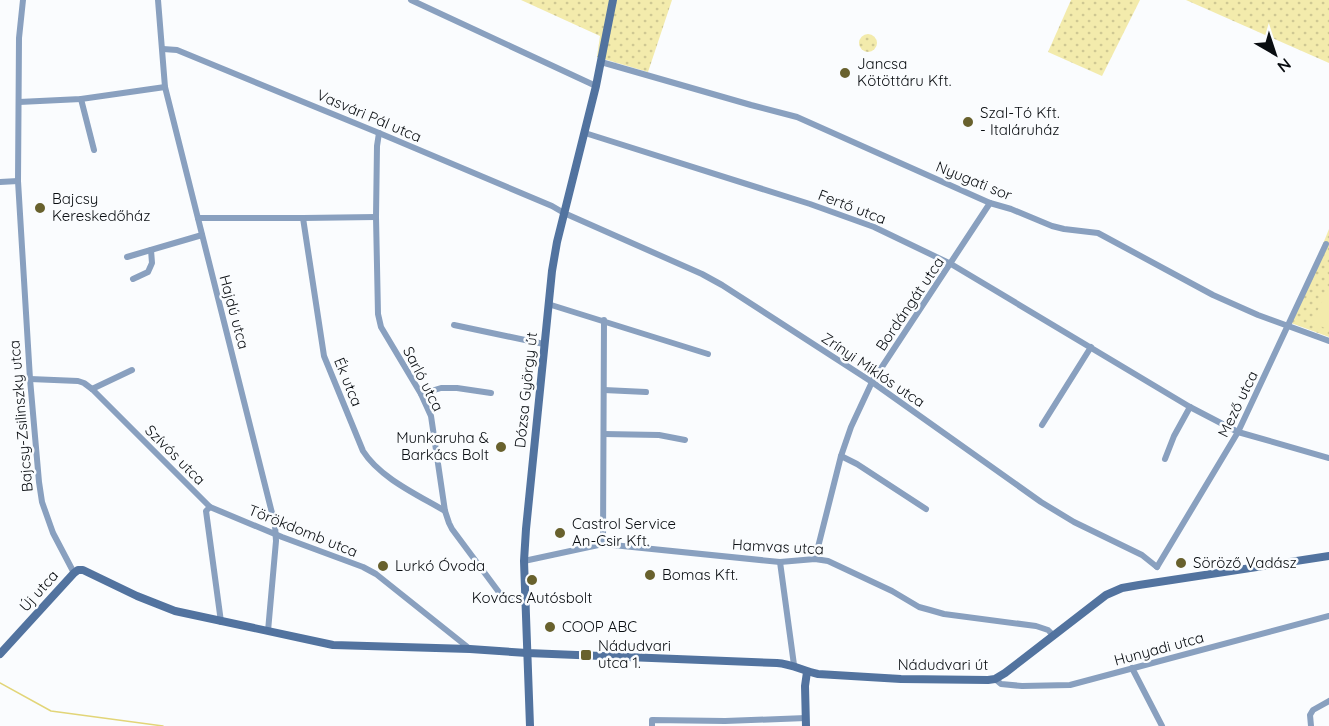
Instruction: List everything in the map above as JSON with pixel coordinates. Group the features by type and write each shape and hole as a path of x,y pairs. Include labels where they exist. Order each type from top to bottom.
{"main road":[{"name":"Dózsa György út","path":"530,726 524,561 548,304 557,242 596,86 613,0"},
{"name":"Nádudvari út","path":"527,653 777,663 794,665 807,672 823,675 978,681 995,679 1106,595 1122,588 1329,556"},
{"path":"74,573 83,570 159,606 175,611 333,645 527,653"},
{"name":"Új utca","path":"0,654 74,573"},
{"path":"806,722 807,672"}],"street":[{"name":"Bajcsy-Zsilinszky utca","path":"23,0 19,38 18,181 30,380 39,482 42,502 53,533 74,573"},
{"name":"Hajdú utca","path":"158,0 165,87 276,534 268,631"},
{"path":"411,0 596,86"},
{"name":"Vasvári Pál utca","path":"163,49 177,50 380,133 564,213"},
{"name":"Nyugati sor","path":"601,62 797,117 990,203 1064,229 1098,232 1214,295 1329,341"},
{"path":"19,102 81,99 165,87"},
{"path":"81,99 94,150"},
{"name":"Sarló utca","path":"380,133 377,146 376,217 378,314 381,327 421,394 431,416 445,511 452,529 501,595 525,600"},
{"name":"Fertő utca","path":"585,133 748,184 874,227 951,264 1190,407 1238,432 1329,458"},
{"path":"0,182 18,181"},
{"name":"Bordángát utca","path":"815,559 851,427 872,382 990,203"},
{"name":"Zrínyi Miklós utca","path":"564,213 712,280 872,382 1041,502 1074,522 1142,555 1158,567"},
{"path":"198,218 376,217"},
{"name":"Ék utca","path":"303,218 324,356 363,451 372,464 388,477 445,511"},
{"path":"127,257 202,235"},
{"name":"Mező utca","path":"1158,567 1238,432 1326,244"},
{"path":"133,279 148,272 152,263 151,250"},
{"path":"548,304 708,354"},
{"path":"603,544 604,320"},
{"path":"454,325 544,344"},
{"path":"1042,425 1090,347"},
{"path":"92,389 132,370"},
{"name":"Szívós utca","path":"30,380 84,382 210,507"},
{"path":"421,394 441,388 491,393"},
{"path":"604,390 646,392"},
{"path":"1165,459 1174,436 1190,407"},
{"path":"604,434 658,435 685,440"},
{"path":"842,456 926,509"},
{"path":"210,507 206,511 221,622"},
{"name":"Törökdomb utca","path":"210,507 376,574 470,649"},
{"name":"Hamvas utca","path":"524,561 603,544 780,562 815,559 828,561 892,591 919,607 944,614 1036,626 1048,630 1053,635"},
{"path":"780,562 794,665"},
{"path":"1158,567 1159,582"},
{"name":"Hunyadi utca","path":"995,679 1001,684 1022,686 1070,685 1329,616"},
{"path":"1132,668 1162,726"},
{"path":"1311,726 1310,714 1329,700"},
{"path":"652,726 652,720 806,722"}],"shaded area":[{"path":"521,0 672,0 648,72 597,57 600,36"},
{"path":"1071,0 1140,0 1102,76 1048,52"},
{"path":"1186,0 1329,0 1329,63"},
{"path":"864,34 872,34 877,39 875,50 864,52 859,47 859,39"},
{"path":"1329,229 1329,337 1291,323"},
{"path":"1329,287 1329,330 1312,322"}],"waterway":[{"path":"0,683 51,711 163,726"}],"place":[{"name":"Jancsa Kötöttáru Kft.","path":"845,73"},
{"name":"Szal-Tó Kft. - Italáruház","path":"968,122"},
{"name":"Bajcsy Kereskedőház","path":"40,208"},
{"name":"Munkaruha & Barkács Bolt","path":"501,447"},
{"name":"Castrol Service An-Csir Kft.","path":"560,533"},
{"name":"Söröző Vadász","path":"1181,563"},
{"name":"Lurkó Óvoda","path":"383,566"},
{"name":"Bomas Kft.","path":"650,575"},
{"name":"Kovács Autósbolt","path":"532,580"},
{"name":"COOP ABC","path":"550,627"},
{"name":"Nádudvari utca 1.","path":"586,655"}]}
